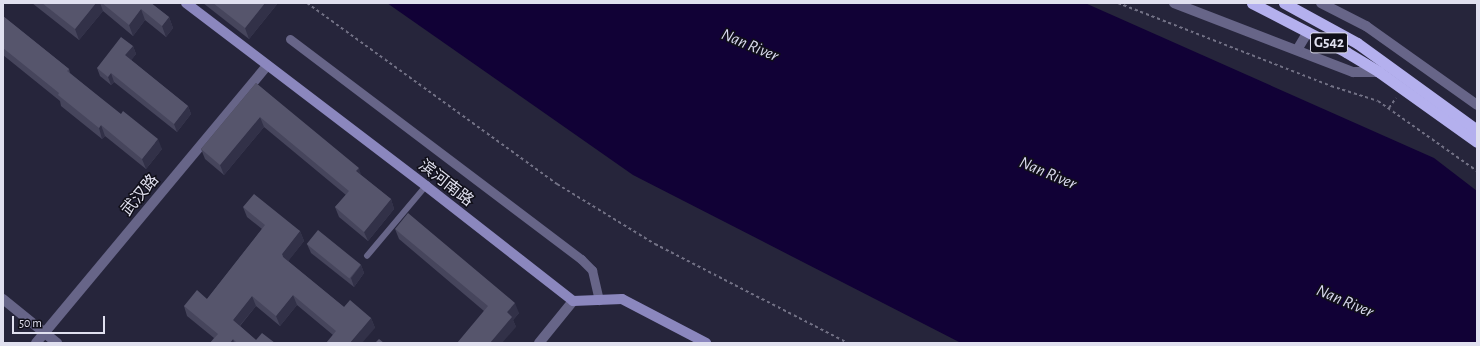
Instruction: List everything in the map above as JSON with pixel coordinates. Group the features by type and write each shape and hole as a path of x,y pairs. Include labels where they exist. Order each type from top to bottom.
{"highway":[{"name":"G542","path":"1252,3 1346,52 1379,72 1405,85 1477,130"},
{"name":"G542","path":"1284,3 1357,43 1405,85 1477,142"}],"main road":[{"name":"滨河南路","path":"186,3 426,186 573,302"},
{"path":"573,302 622,299 706,343"}],"street":[{"path":"1174,3 1353,72 1379,72"},
{"path":"1321,3 1366,26 1477,105"},
{"path":"1296,50 1308,32"},
{"path":"290,38 581,259 592,270 599,300"},
{"name":"武汉路","path":"36,343 267,66"},
{"path":"3,299 57,343"},
{"path":"539,343 573,302"}],"lane":[{"path":"367,256 426,186"}],"path":[{"path":"307,3 557,184 654,244 848,343"},
{"path":"1118,3 1331,86 1378,101 1477,171"}],"water":[{"name":"Nan River","path":"387,3 1085,3 1434,158 1477,191 1477,343 961,343 633,175"}],"building":[{"path":"42,3 96,3 75,29"},
{"path":"102,3 151,3 169,17 162,26 141,9 129,25"},
{"path":"213,3 265,3 245,28"},
{"path":"3,16 69,69 67,71 121,114 123,111 158,139 142,159 101,125 99,128 58,95 59,93 3,48"},
{"path":"121,37 133,46 125,55 188,106 174,124 111,73 108,77 97,68"},
{"path":"256,83 359,168 356,171 391,199 364,232 335,207 349,191 260,117 220,165 201,149"},
{"path":"254,194 300,231 282,254 283,257 344,307 350,300 371,318 350,343 326,343 336,331 293,295 276,316 252,296 233,320 256,340 262,333 275,343 237,343 233,339 230,343 210,343 218,334 184,306 197,290 207,299 265,225 243,207"},
{"path":"408,213 515,303 507,312 512,317 490,343 457,343 488,306 395,229"},
{"path":"318,230 361,265 349,279 307,244"},
{"path":"379,339 384,343 375,343"}]}
